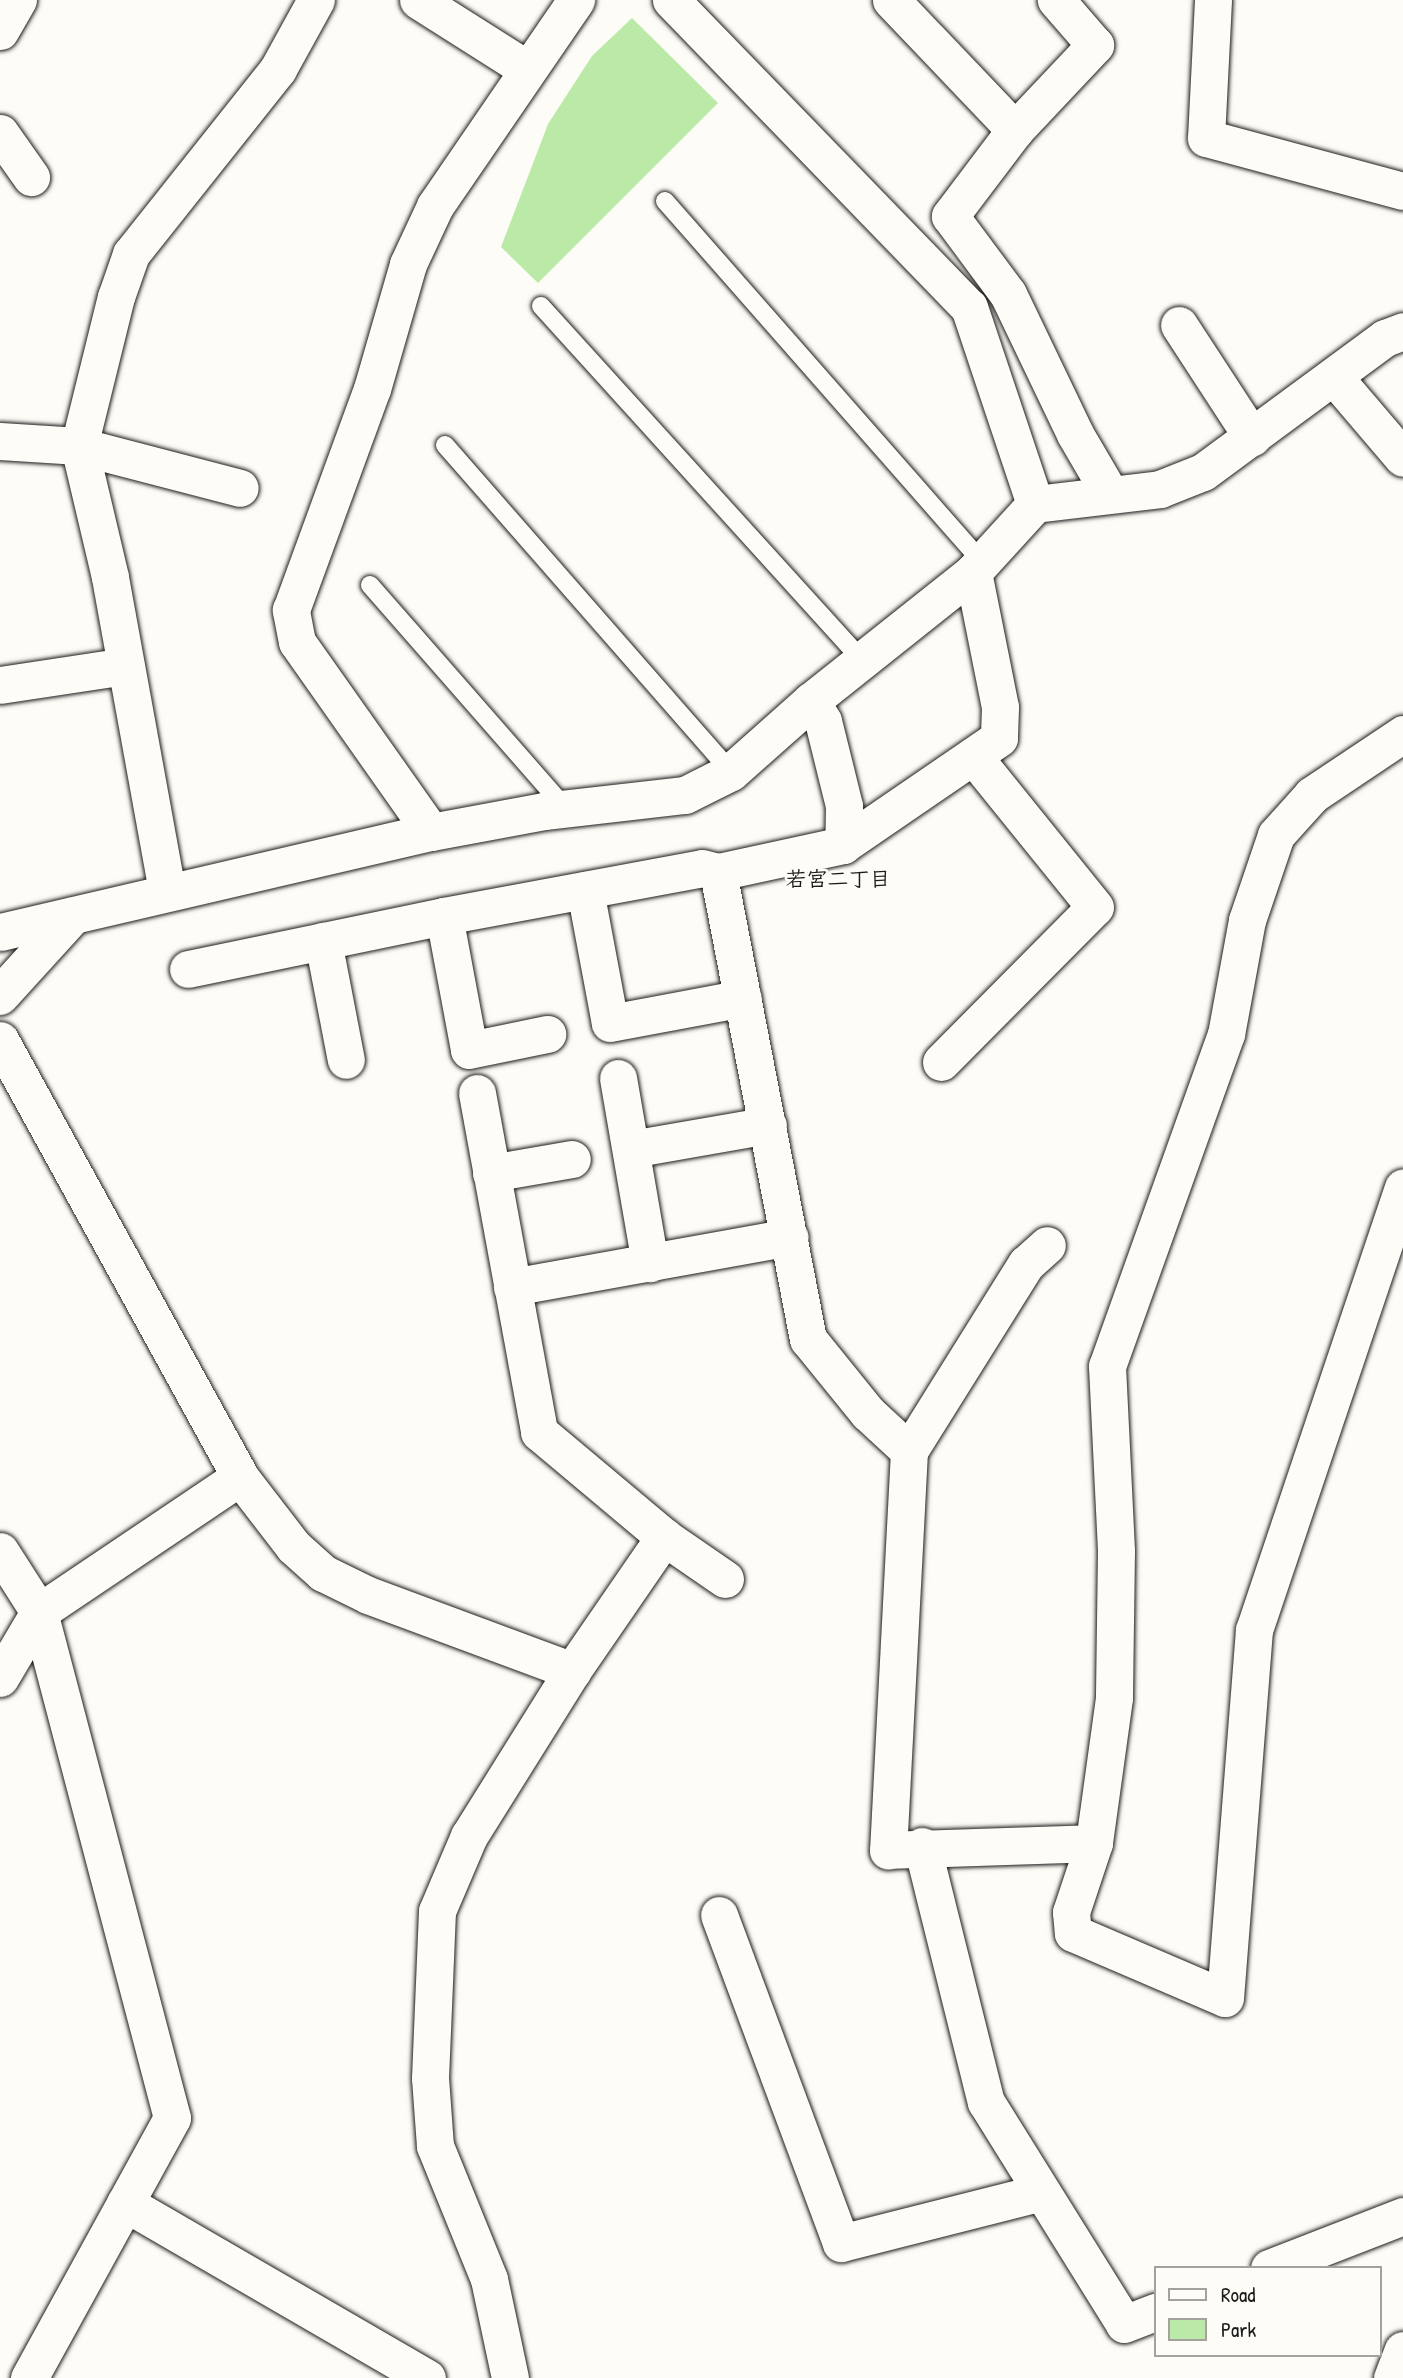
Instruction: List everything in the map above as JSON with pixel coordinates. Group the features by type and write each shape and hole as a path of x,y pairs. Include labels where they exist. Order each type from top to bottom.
{"street":[{"path":"0,31 18,0"},
{"path":"167,891 126,666 79,446 116,297 131,254 278,69 316,0"},
{"path":"418,0 525,68"},
{"path":"431,832 297,642 291,610 372,389 408,264 435,205 525,68 576,0"},
{"path":"671,0 969,307 1035,504"},
{"path":"891,0 1015,130"},
{"path":"1056,0 1095,45 1015,130 950,216 1008,294 1075,434 1111,494"},
{"path":"1213,0 1206,138 1403,191"},
{"path":"0,133 31,177"},
{"path":"1179,325 1252,437"},
{"path":"0,932 72,917 167,891 431,832 566,809 685,795 731,772 811,701 978,567 1035,504 1160,489 1203,472 1385,338 1403,331"},
{"path":"1334,377 1403,458"},
{"path":"0,441 79,446 240,488"},
{"path":"188,969 444,916 702,868 718,872 843,845 999,738 1000,707 978,567"},
{"path":"0,685 126,666"},
{"path":"811,701 823,721 844,806 843,845"},
{"path":"1403,734 1312,795 1276,835 1247,920 1226,1034 1107,1366 1116,1551 1114,1698 1094,1843 1072,1912 1073,1933 1225,1998 1254,1630 1403,1187"},
{"path":"941,1062 1095,907 973,756"},
{"path":"718,872 808,1339 868,1413 909,1451"},
{"path":"585,890 610,1023 743,998"},
{"path":"444,916 469,1050 547,1034"},
{"path":"0,996 72,917"},
{"path":"323,941 346,1060"},
{"path":"0,1040 240,1477 294,1546 323,1573 368,1595 572,1671"},
{"path":"618,1078 650,1263"},
{"path":"477,1093 539,1432 664,1537 725,1578"},
{"path":"631,1149 768,1125"},
{"path":"491,1173 572,1159"},
{"path":"512,1287 790,1237"},
{"path":"1047,1245 1026,1264 909,1451 888,1850 922,1846 1094,1843"},
{"path":"0,1678 39,1612 240,1477"},
{"path":"510,2378 489,2279 435,2146 430,2078 437,1911 469,1836 572,1671 664,1537"},
{"path":"0,1551 39,1612 172,2118 29,2378"},
{"path":"922,1846 986,2102 1039,2193 1124,2325 1154,2313"},
{"path":"719,1915 841,2243 1039,2193"},
{"path":"125,2203 427,2378"},
{"path":"1274,2266 1403,2216"},
{"path":"1392,2378 1403,2350"}],"lane":[{"path":"665,201 978,567"},
{"path":"541,306 862,660"},
{"path":"445,445 731,772"},
{"path":"370,585 566,809"}],"green space":[{"path":"632,18 718,103 538,283 501,247 548,124 592,56"}],"district":[{"name":"若宮二丁目","path":"838,879"}]}
